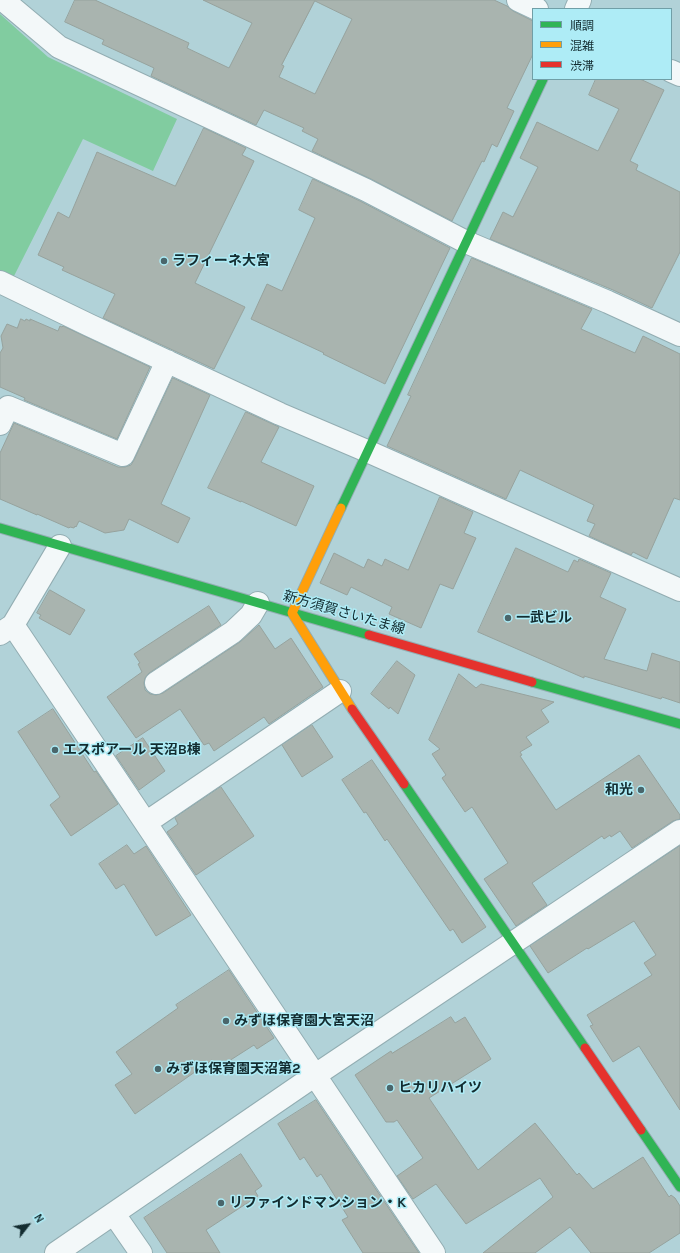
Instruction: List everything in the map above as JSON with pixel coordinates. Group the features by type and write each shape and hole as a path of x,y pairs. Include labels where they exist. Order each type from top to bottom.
{"street":[{"path":"3,0 59,47 366,190 466,242 608,302 680,335"},
{"path":"518,0 535,8"},
{"path":"543,80 366,451 292,613 340,690 680,1186"},
{"path":"0,282 280,414 680,590"},
{"path":"0,424 8,407 123,455 167,361"},
{"name":"新方須賀さいたま線","path":"0,528 680,724"},
{"path":"60,546 6,629 146,822 314,1076 434,1253"},
{"path":"156,683 233,632 251,616 258,603"},
{"path":"146,822 340,690"},
{"path":"56,1253 314,1076 680,831"},
{"path":"114,1214 141,1253"}],"green space":[{"path":"0,14 48,57 177,119 153,171 83,139 13,278 0,272"}],"building":[{"path":"75,0 95,0 189,43 187,48 229,68 252,23 203,0 494,0 532,20 532,56 507,108 514,111 497,147 492,144 484,162 482,161 452,221 371,179 312,151 318,139 302,131 304,128 264,110 256,125 151,76 154,68 102,44 104,40 65,22","holes":["315,1 352,19 315,94 279,77 284,66 282,65"]},
{"path":"596,80 642,80 664,90 630,161 638,165 636,170 680,192 680,252 652,308 613,290 490,239 503,212 513,217 538,167 520,158 537,122 598,151 619,109 589,95"},
{"path":"204,128 246,148 242,155 254,161 195,283 245,307 214,369 103,318 115,294 62,270 64,267 38,255 58,212 69,218 97,152 175,186"},
{"path":"313,179 360,201 450,248 385,384 323,354 324,353 251,319 267,284 282,291 315,218 299,210"},
{"path":"472,258 592,309 581,329 635,353 643,336 680,354 680,500 674,498 647,559 633,552 631,555 589,536 595,524 587,521 594,505 520,470 506,499 387,446 411,396 408,395"},
{"path":"21,319 30,321 30,319 58,331 60,326 63,326 150,367 117,439 24,400 25,398 0,387 0,353 3,348 1,336 7,324 17,328"},
{"path":"173,378 210,395 161,504 190,518 178,543 129,519 124,530 105,533 79,521 76,527 69,528 0,499 0,453 14,423 118,467 125,467 131,465 134,460"},
{"path":"246,412 279,427 261,462 314,486 296,526 208,488"},
{"path":"440,497 473,512 464,533 476,538 453,589 440,584 421,628 389,614 392,607 351,587 347,595 320,583 334,553 364,568 368,559 382,566 385,559 408,570"},
{"path":"516,548 568,572 574,560 578,562 579,559 611,573 600,597 626,609 604,659 647,671 652,653 680,662 680,703 662,697 661,699 584,676 584,678 478,632"},
{"path":"50,590 85,610 70,635 39,618 41,615 37,613"},
{"path":"209,606 221,625 149,673 145,678 144,683 145,690 150,694 156,695 163,693 240,642 259,625 275,649 291,638 323,687 269,724 264,717 214,751 209,743 204,745 180,709 136,738 107,697 142,672 138,664 140,663 134,654"},
{"path":"397,661 415,675 398,714 390,707 389,709 371,694"},
{"path":"459,674 476,688 481,684 554,702 541,710 549,722 526,737 532,745 520,752 522,755 520,756 556,810 639,755 680,815 680,819 673,821 632,848 620,831 611,837 610,835 604,839 602,836 532,883 547,905 516,926 484,879 508,863 472,807 465,812 442,778 446,775 432,754 440,749 429,740"},
{"path":"53,709 94,772 96,771 118,804 71,836 50,805 60,797 18,732"},
{"path":"312,725 333,757 302,777 282,745"},
{"path":"143,738 165,771 139,790 116,756"},
{"path":"372,760 486,927 462,943 453,929 450,931 387,839 385,841 342,780"},
{"path":"221,787 254,836 196,875 167,832 178,824 175,818"},
{"path":"127,845 134,854 146,846 191,915 156,936 124,884 116,889 99,864"},
{"path":"680,846 680,1110 639,1046 613,1062 590,1026 593,1025 587,1015 652,975 644,963 656,955 634,921 588,949 587,948 548,973 530,946"},
{"path":"229,970 274,1038 257,1049 254,1045 218,1068 212,1060 135,1114 115,1085 132,1074 116,1052 178,1008 176,1005"},
{"path":"451,1017 455,1023 465,1017 491,1059 429,1098 478,1170 535,1123 577,1175 579,1173 593,1189 643,1157 669,1197 671,1195 675,1198 680,1206 680,1233 649,1253 591,1253 570,1227 535,1253 483,1253 553,1197 540,1178 466,1224 436,1184 413,1199 397,1176 423,1158 397,1120 394,1122 386,1122 355,1075 391,1051 392,1053"},
{"path":"316,1100 419,1253 363,1253 342,1220 348,1217 321,1174 317,1177 304,1157 300,1160 278,1124"},
{"name":"リファインドマンション・K","path":"241,1154 262,1186 255,1191 258,1196 206,1230 220,1253 167,1253 144,1218"}],"traffic: fast":[{"path":"341,508 543,80"},
{"path":"0,528 369,635"},
{"path":"532,682 680,724"},
{"path":"404,784 585,1048"},
{"path":"641,1130 680,1187"}],"traffic: slow":[{"path":"341,508 292,613 352,709"}],"traffic: jam":[{"path":"369,635 532,682"},
{"path":"352,709 404,784"},
{"path":"585,1048 641,1130"}],"place":[{"name":"ラフィーネ大宮","path":"164,261"},
{"name":"一武ビル","path":"508,618"},
{"name":"エスポアール 天沼B棟","path":"55,750"},
{"name":"和光","path":"641,790"},
{"name":"みずほ保育園大宮天沼","path":"226,1021"},
{"name":"みずほ保育園天沼第2","path":"158,1069"},
{"name":"ヒカリハイツ","path":"390,1088"},
{"name":"リファインドマンション・K","path":"221,1203"}]}
